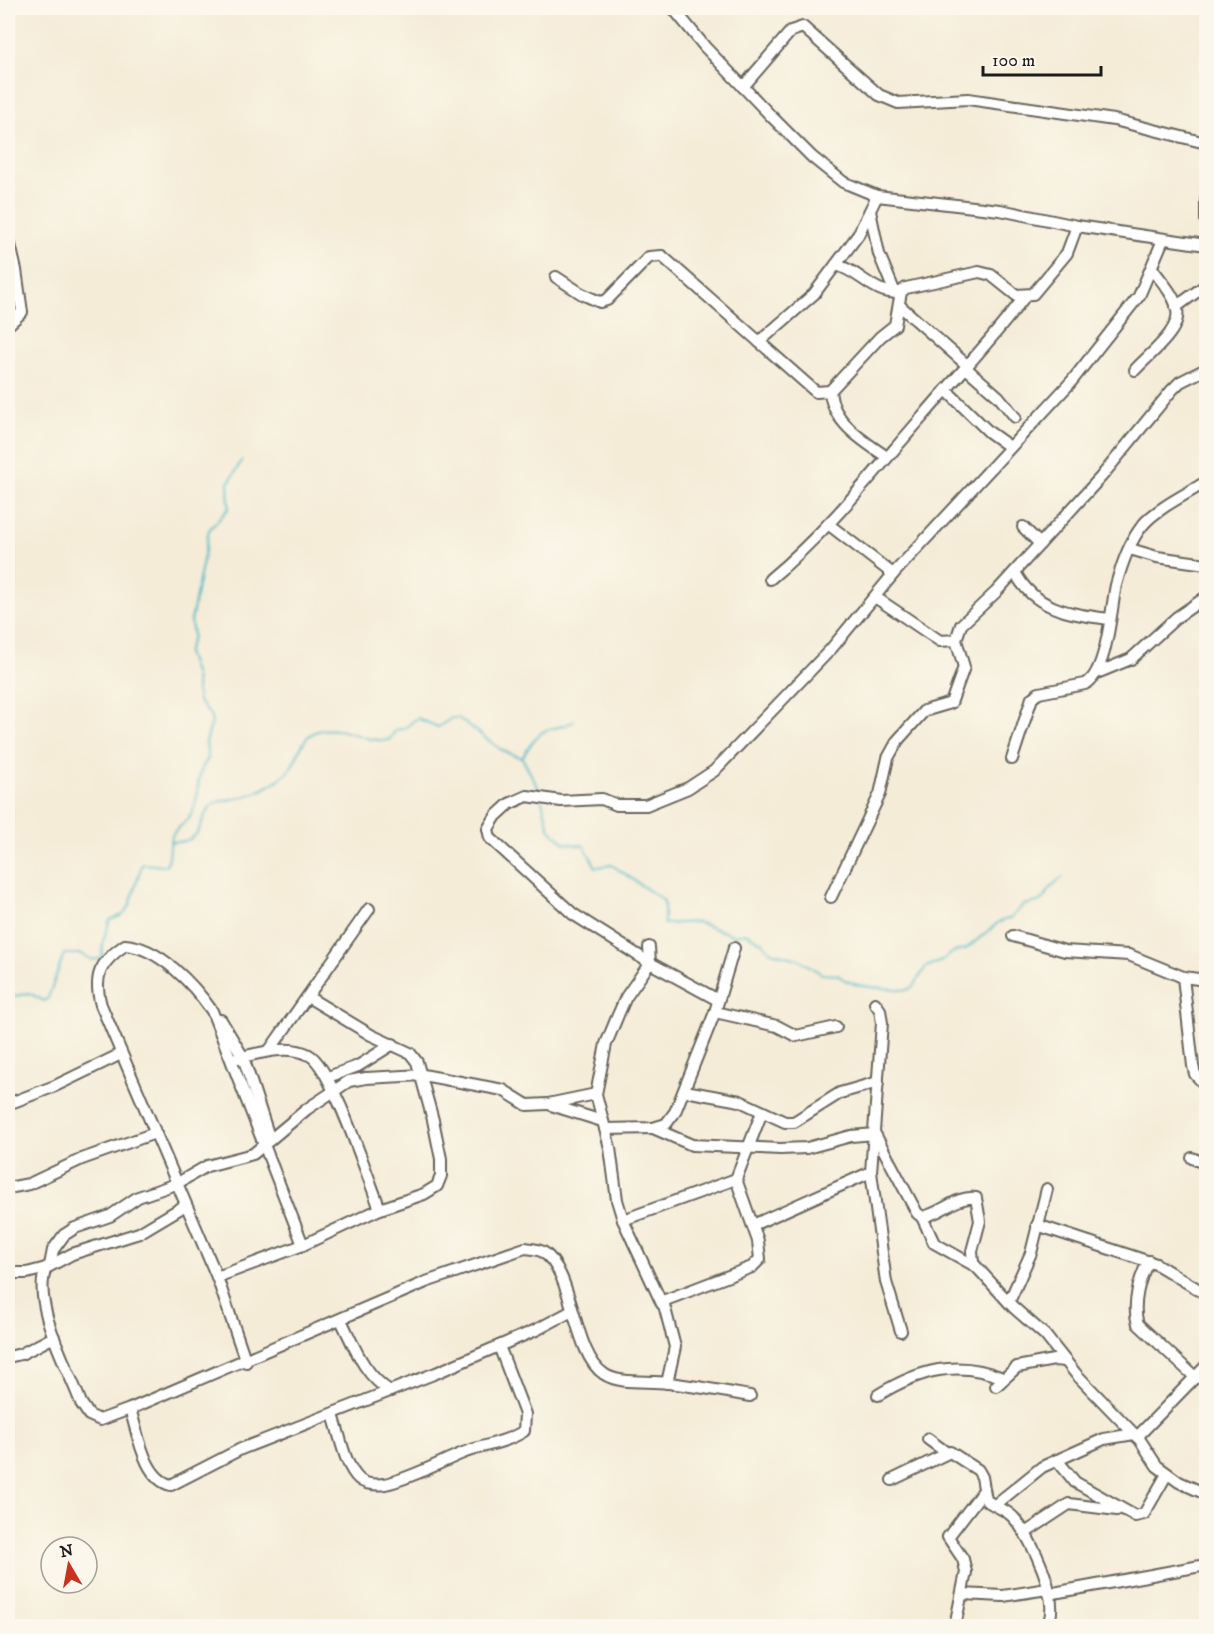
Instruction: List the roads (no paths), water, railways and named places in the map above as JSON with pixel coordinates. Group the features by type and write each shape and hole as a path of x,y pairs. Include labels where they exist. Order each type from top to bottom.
{"street":[{"path":"673,8 705,47 743,87 812,157 843,182 877,196 1000,210 1077,226 1206,245"},
{"path":"743,87 792,31 803,27 879,95 898,103 980,101 1114,120 1206,143"},
{"path":"759,342 814,294 858,235 877,196"},
{"path":"1206,198 1206,221"},
{"path":"556,278 600,302 612,295 639,264 649,257 658,255 816,392 830,391 880,337 896,325 898,292 879,254 870,211"},
{"path":"836,265 847,267 880,290 898,292 906,288 979,272 991,275 1016,295 1025,296 1033,294 1062,261 1077,226"},
{"path":"8,236 22,312 8,325"},
{"path":"718,1000 650,963 580,918 548,893 513,856 490,838 488,829 492,822 509,804 527,796 561,801 602,799 617,805 646,805 688,788 714,771 831,649 893,574 1071,382 1139,296 1163,240"},
{"path":"1135,370 1172,330 1177,320 1176,307 1152,268"},
{"path":"1176,307 1206,285"},
{"path":"770,579 861,491 887,457 967,367 1025,296"},
{"path":"899,305 999,397 1015,417"},
{"path":"831,897 880,794 888,758 898,740 924,711 951,703 956,694 964,667 956,640 961,625 1015,572 1101,477 1172,390 1180,382 1206,369"},
{"path":"945,390 989,432 1010,447"},
{"path":"830,391 833,409 864,441 887,457"},
{"path":"1012,759 1032,698 1039,693 1091,682 1096,673 1117,582 1143,524 1206,482"},
{"path":"828,524 893,574"},
{"path":"1023,527 1040,544"},
{"path":"1131,549 1157,557 1206,564"},
{"path":"1015,572 1022,585 1047,606 1070,614 1110,619"},
{"path":"875,597 939,641 956,640"},
{"path":"1096,673 1131,659 1177,617 1206,597"},
{"path":"269,1052 369,909"},
{"path":"1013,936 1065,951 1129,954 1183,977 1206,980"},
{"path":"246,1362 217,1277 101,1005 97,979 103,966 114,952 125,945 137,946 177,972 202,996 229,1031 303,1245"},
{"path":"649,947 650,963 626,997 606,1044 596,1094 623,1220 672,1324 675,1347 667,1383"},
{"path":"653,1128 666,1124 685,1090 715,1012 735,948"},
{"path":"1183,977 1193,1066 1195,1074 1206,1086"},
{"path":"217,1277 303,1245 380,1209 424,1194 437,1186 441,1176 441,1159 423,1076 417,1062 410,1053 371,1035 308,997"},
{"path":"876,1003 880,1010 882,1023 871,1172 886,1282 901,1331"},
{"path":"715,1012 777,1026 796,1036 836,1026"},
{"path":"328,1077 358,1066 393,1044"},
{"path":"237,1058 269,1052 293,1051 311,1055 328,1077 380,1209"},
{"path":"8,1104 54,1086 121,1054"},
{"path":"596,1094 548,1104 527,1105 503,1090 423,1076 366,1078 349,1081 333,1090 253,1154 207,1166 176,1184 138,1197 110,1216 75,1228 64,1235 53,1250 41,1290 44,1310 81,1403 89,1415 100,1420 130,1410 246,1362 426,1282 525,1248 541,1250 554,1262 594,1365 604,1375 618,1379 667,1383 750,1396"},
{"path":"685,1090 740,1101 785,1122 794,1122 840,1093 878,1082"},
{"path":"548,1104 603,1125 653,1128 692,1145 807,1148 851,1136 875,1134"},
{"path":"662,1304 675,1294 752,1267 760,1259 753,1225 745,1211 736,1179 750,1148 762,1112"},
{"path":"8,1188 29,1184 82,1159 155,1133"},
{"path":"875,1134 917,1214 922,1217 934,1244 975,1266 1045,1335 1065,1361 1135,1436 1157,1466 1167,1474 1205,1492"},
{"path":"1192,1158 1206,1164"},
{"path":"753,1225 871,1172"},
{"path":"623,1220 736,1179"},
{"path":"1009,1302 1031,1253 1047,1189"},
{"path":"922,1217 931,1215 956,1202 976,1198 980,1221 972,1251 975,1266"},
{"path":"8,1273 27,1273 48,1267 72,1254 139,1233 186,1205"},
{"path":"1037,1224 1124,1256 1149,1261 1206,1294"},
{"path":"1149,1261 1142,1274 1136,1305 1138,1324 1196,1378"},
{"path":"130,1410 152,1473 160,1483 171,1485 241,1449 333,1415 499,1346 572,1311"},
{"path":"341,1320 367,1371 378,1384 390,1391"},
{"path":"8,1357 21,1354 54,1337"},
{"path":"333,1415 353,1471 360,1480 369,1485 385,1484 404,1478 465,1452 516,1436 524,1431 525,1414 499,1346"},
{"path":"878,1395 919,1374 937,1370 975,1370 999,1382 1017,1367 1054,1360 1065,1361"},
{"path":"995,1505 1028,1476 1057,1460 1104,1439 1135,1436 1206,1366"},
{"path":"928,1439 947,1453 956,1454 978,1470 982,1477 986,1500 1013,1516 1033,1544 1048,1592 1050,1621 1047,1626"},
{"path":"892,1480 947,1453"},
{"path":"1057,1460 1075,1482 1135,1516 1144,1514 1167,1474"},
{"path":"955,1626 965,1567 948,1537 984,1490"},
{"path":"1025,1533 1069,1504 1127,1511"},
{"path":"962,1594 1003,1596 1048,1592 1206,1564"}],"waterway":[{"path":"8,998 29,993 44,1001 48,998 64,954 81,954 93,960 102,958 103,941 110,920 123,915 130,905 142,864 165,866 169,858 173,834 192,813 201,771 208,759 206,742 212,722 210,715 198,701 195,676 187,653 193,636 191,621 209,530 229,508 228,484 242,460"},
{"path":"172,842 192,838 197,833 205,814 216,803 251,794 281,778 291,768 309,736 322,730 339,730 372,739 389,740 396,730 405,728 417,718 438,727 452,718 458,718 503,751 522,758"},
{"path":"541,793 522,758 540,734 574,721"},
{"path":"542,801 549,828 565,843 584,846 596,867 612,865 664,901 664,924 697,922 733,935 745,933 762,942 771,952 798,959 822,974 838,975 861,986 907,990 913,987 926,967 942,961 953,952 966,949 999,922 1011,918 1023,905 1033,904 1043,899 1051,887 1063,877"}]}
